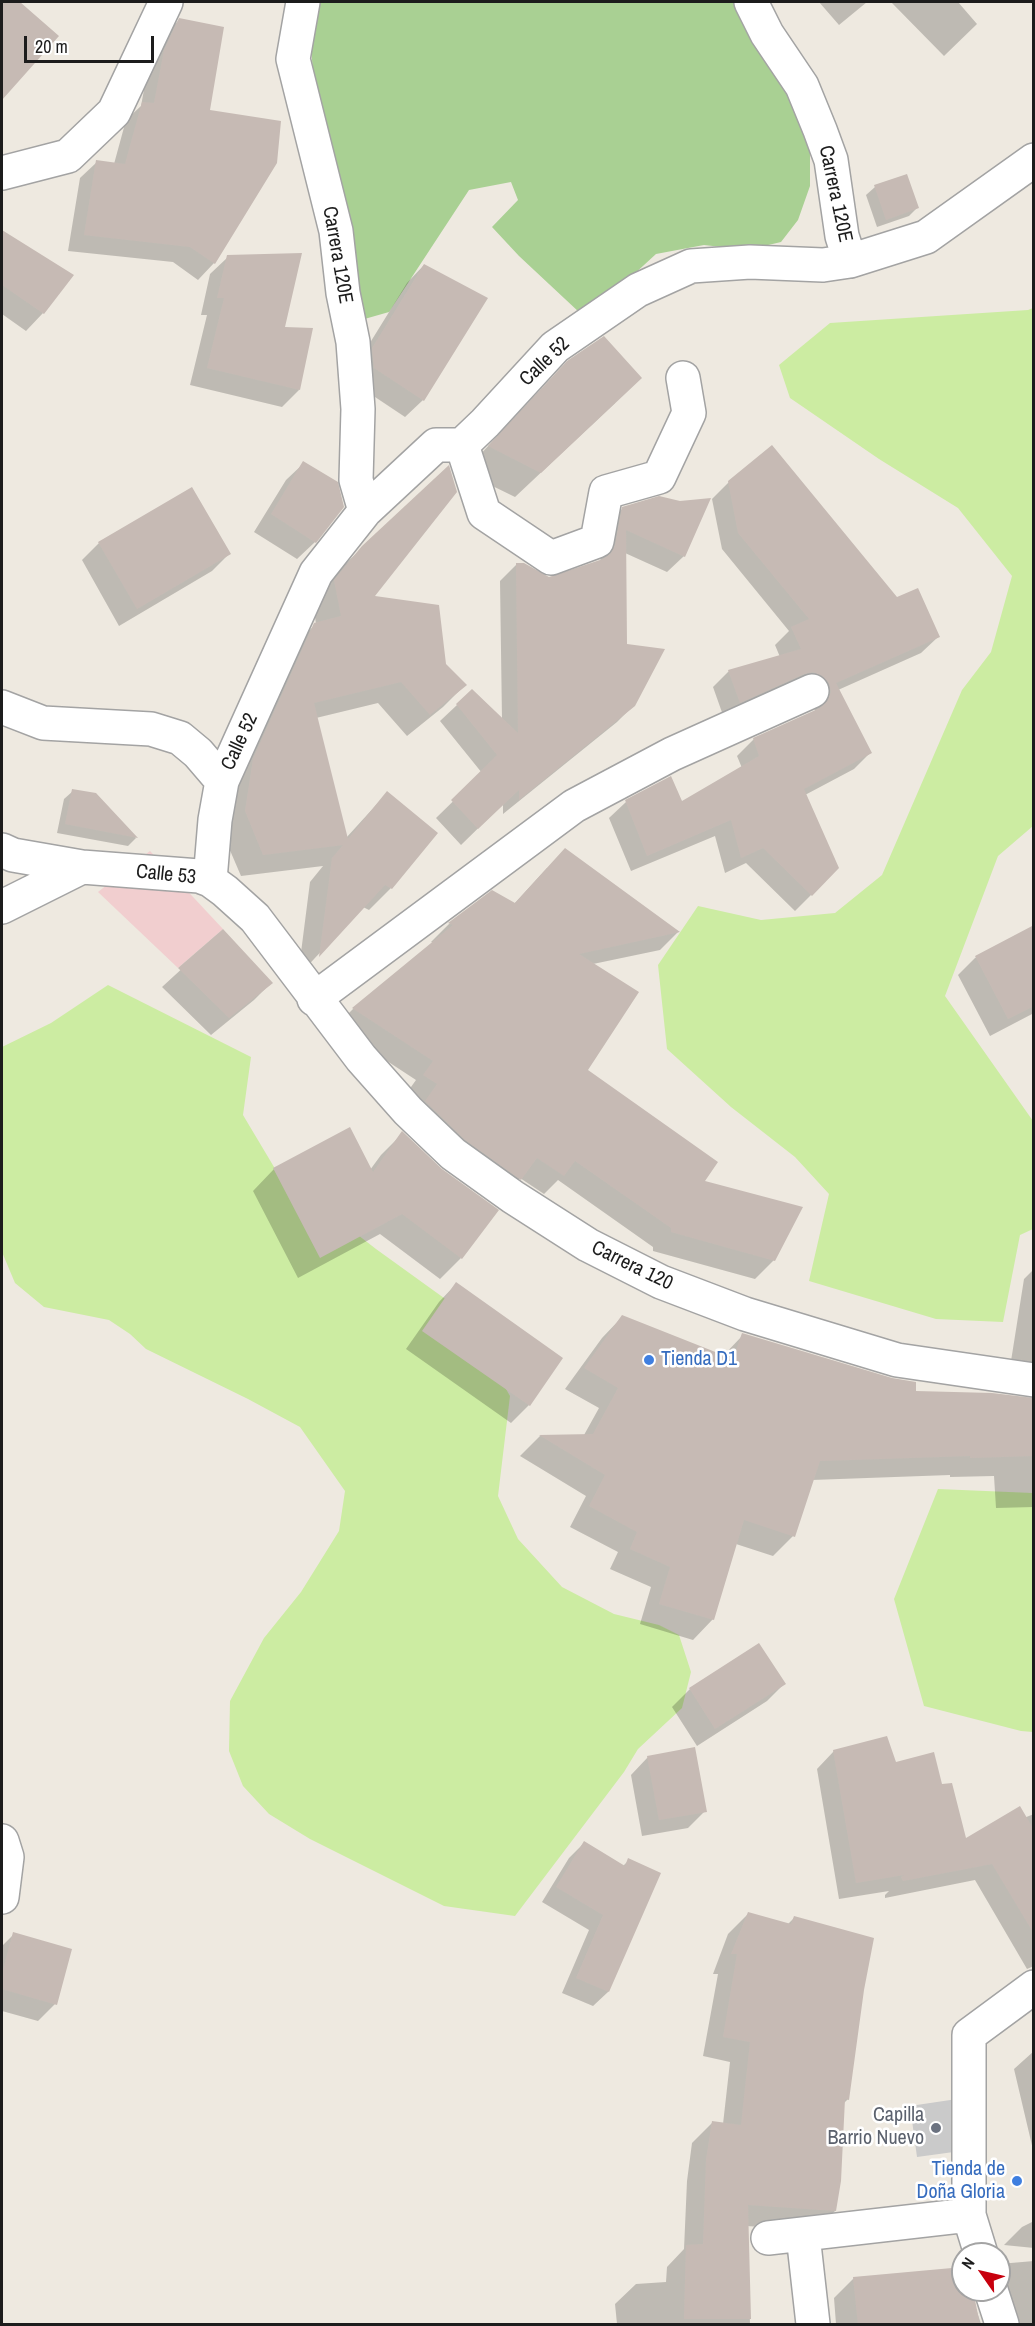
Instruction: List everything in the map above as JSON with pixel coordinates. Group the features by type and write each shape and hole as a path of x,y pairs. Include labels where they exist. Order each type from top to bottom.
{"street":[{"path":"2,173 68,156 114,112 166,2"},
{"name":"Carrera 120E","path":"303,2 293,59 336,231 343,293 353,342 358,409 356,480 365,511"},
{"name":"Carrera 120E","path":"751,2 766,34 802,86 820,130 831,160 842,236 850,261"},
{"name":"Calle 52","path":"210,880 215,820 222,781 316,573 365,511 436,445 462,445 555,347 638,290 691,266 750,262 823,265 850,261 926,237 1034,160"},
{"path":"462,445 484,513 551,558 597,541 606,492 659,477 689,413 683,378"},
{"path":"314,999 574,806 672,754 812,691"},
{"path":"2,708 43,723 151,729 180,738 198,753 222,781"},
{"name":"Calle 53","path":"2,850 13,855 82,867 190,875 210,880 255,918 314,999"},
{"path":"2,907 82,867"},
{"name":"Carrera 120","path":"314,999 360,1058 453,1154 513,1197 588,1245 661,1281 766,1320 897,1360 1034,1380"},
{"path":"2,1840 7,1857 2,1898"},
{"path":"977,2242 969,2215 969,2035 1034,1987"},
{"path":"768,2238 969,2215"},
{"path":"803,2235 813,2325"},
{"path":"995,2302 1002,2325"}],"shaded area":[{"path":"150,851 223,929 178,968 98,892"},
{"name":"Capilla Barrio Nuevo","path":"957,2099 961,2151 917,2157 910,2106"}],"green space":[{"path":"319,2 738,2 782,71 810,144 810,186 798,220 781,242 747,250 704,245 656,254 619,288 580,313 519,256 492,227 518,200 511,182 469,190 389,312 361,320 316,106 311,48"},
{"path":"1033,308 1033,826 998,856 945,996 1033,1121 1033,1229 1020,1235 1003,1322 936,1319 809,1281 829,1194 795,1157 731,1107 667,1049 658,965 698,906 761,920 835,913 882,875 962,690 991,652 1012,576 958,508 879,459 790,398 779,365 830,323"},
{"path":"108,985 251,1057 243,1115 277,1172 376,1249 462,1311 510,1396 498,1496 518,1539 562,1587 614,1614 659,1625 679,1635 691,1672 682,1708 638,1749 624,1772 515,1916 444,1906 310,1839 269,1814 243,1786 229,1751 230,1701 264,1638 301,1592 339,1531 345,1491 300,1427 146,1349 130,1334 109,1320 44,1307 15,1283 2,1252 2,1047 51,1023"},
{"path":"938,1489 1033,1493 1033,1732 1021,1731 924,1706 894,1599"}],"building":[{"path":"2,2 20,2 59,36 2,100"},
{"path":"179,18 224,27 210,110 281,121 277,163 215,264 190,247 84,235 96,160 125,164 142,102 154,103 164,50"},
{"path":"907,174 919,208 886,220 874,185"},
{"path":"2,230 74,275 44,314 2,285"},
{"path":"302,253 285,327 313,328 300,390 207,368 224,298 217,298 227,255"},
{"path":"424,264 488,298 424,401 374,368 372,348"},
{"path":"604,336 642,378 541,473 488,446 567,361"},
{"path":"772,445 897,597 918,588 940,637 836,683 872,753 804,789 839,868 812,896 763,848 741,858 731,820 647,856 625,800 671,776 682,801 759,756 753,738 820,708 827,701 831,692 829,683 822,676 813,672 740,703 728,670 801,649 791,627 809,619 738,533 728,481"},
{"path":"303,461 338,482 344,507 316,543 271,514"},
{"path":"449,465 457,492 375,596 439,605 446,664 467,685 430,715 401,682 314,703 348,839 387,791 438,833 392,889 385,885 319,957 332,858 343,845 263,855 245,811 253,759 314,623 341,616 334,580 362,546"},
{"path":"192,487 231,554 137,609 98,542"},
{"path":"659,496 680,501 711,498 685,557 626,530 627,644 665,649 635,706 519,800 519,790 478,829 451,800 497,755 456,704 472,689 518,733 516,563 524,563 549,577 603,559 611,553 615,545 622,507"},
{"path":"72,789 96,793 138,838 65,824"},
{"path":"565,848 680,932 579,954 639,992 588,1070 718,1162 705,1181 803,1207 775,1261 671,1232 671,1228 575,1161 564,1176 537,1158 521,1180 465,1140 425,1101 437,1084 423,1075 433,1061 352,1008 453,925 448,923 492,890 515,903"},
{"path":"1034,925 1034,1006 1008,1019 975,956"},
{"path":"223,929 273,983 229,1018 178,968"},
{"path":"350,1127 373,1172 402,1131 442,1169 499,1210 462,1259 402,1214 320,1258 273,1168"},
{"path":"456,1282 563,1358 530,1406 422,1331"},
{"path":"622,1315 733,1359 742,1333 892,1378 916,1382 916,1391 992,1393 1034,1398 1034,1456 820,1461 795,1537 744,1520 714,1620 659,1604 670,1567 630,1549 637,1532 589,1506 605,1475 539,1435 593,1434 618,1388 584,1368"},
{"path":"759,1643 786,1684 715,1729 689,1688"},
{"path":"887,1736 896,1762 934,1752 942,1784 952,1783 966,1838 1020,1806 1034,1830 1034,1934 992,1864 903,1881 901,1877 904,1875 856,1883 833,1750"},
{"path":"695,1747 707,1812 659,1820 647,1756"},
{"path":"584,1841 625,1866 628,1858 661,1873 609,1992 576,1978 603,1915 556,1887"},
{"path":"748,1912 791,1924 794,1916 874,1938 864,1990 849,2100 845,2099 841,2181 836,2211 748,2205 751,2319 684,2319 686,2245 703,2244 706,2160 712,2121 741,2125 750,2042 723,2037 737,1954 731,1954"},
{"path":"13,1932 72,1949 57,2005 2,1989 2,1974"},
{"path":"951,2268 951,2302 975,2302 980,2325 858,2325 853,2277"}],"place":[{"name":"Tienda D1","path":"649,1360"},
{"name":"Capilla Barrio Nuevo","path":"936,2128"},
{"name":"Tienda de Doña Gloria","path":"1017,2181"}]}
